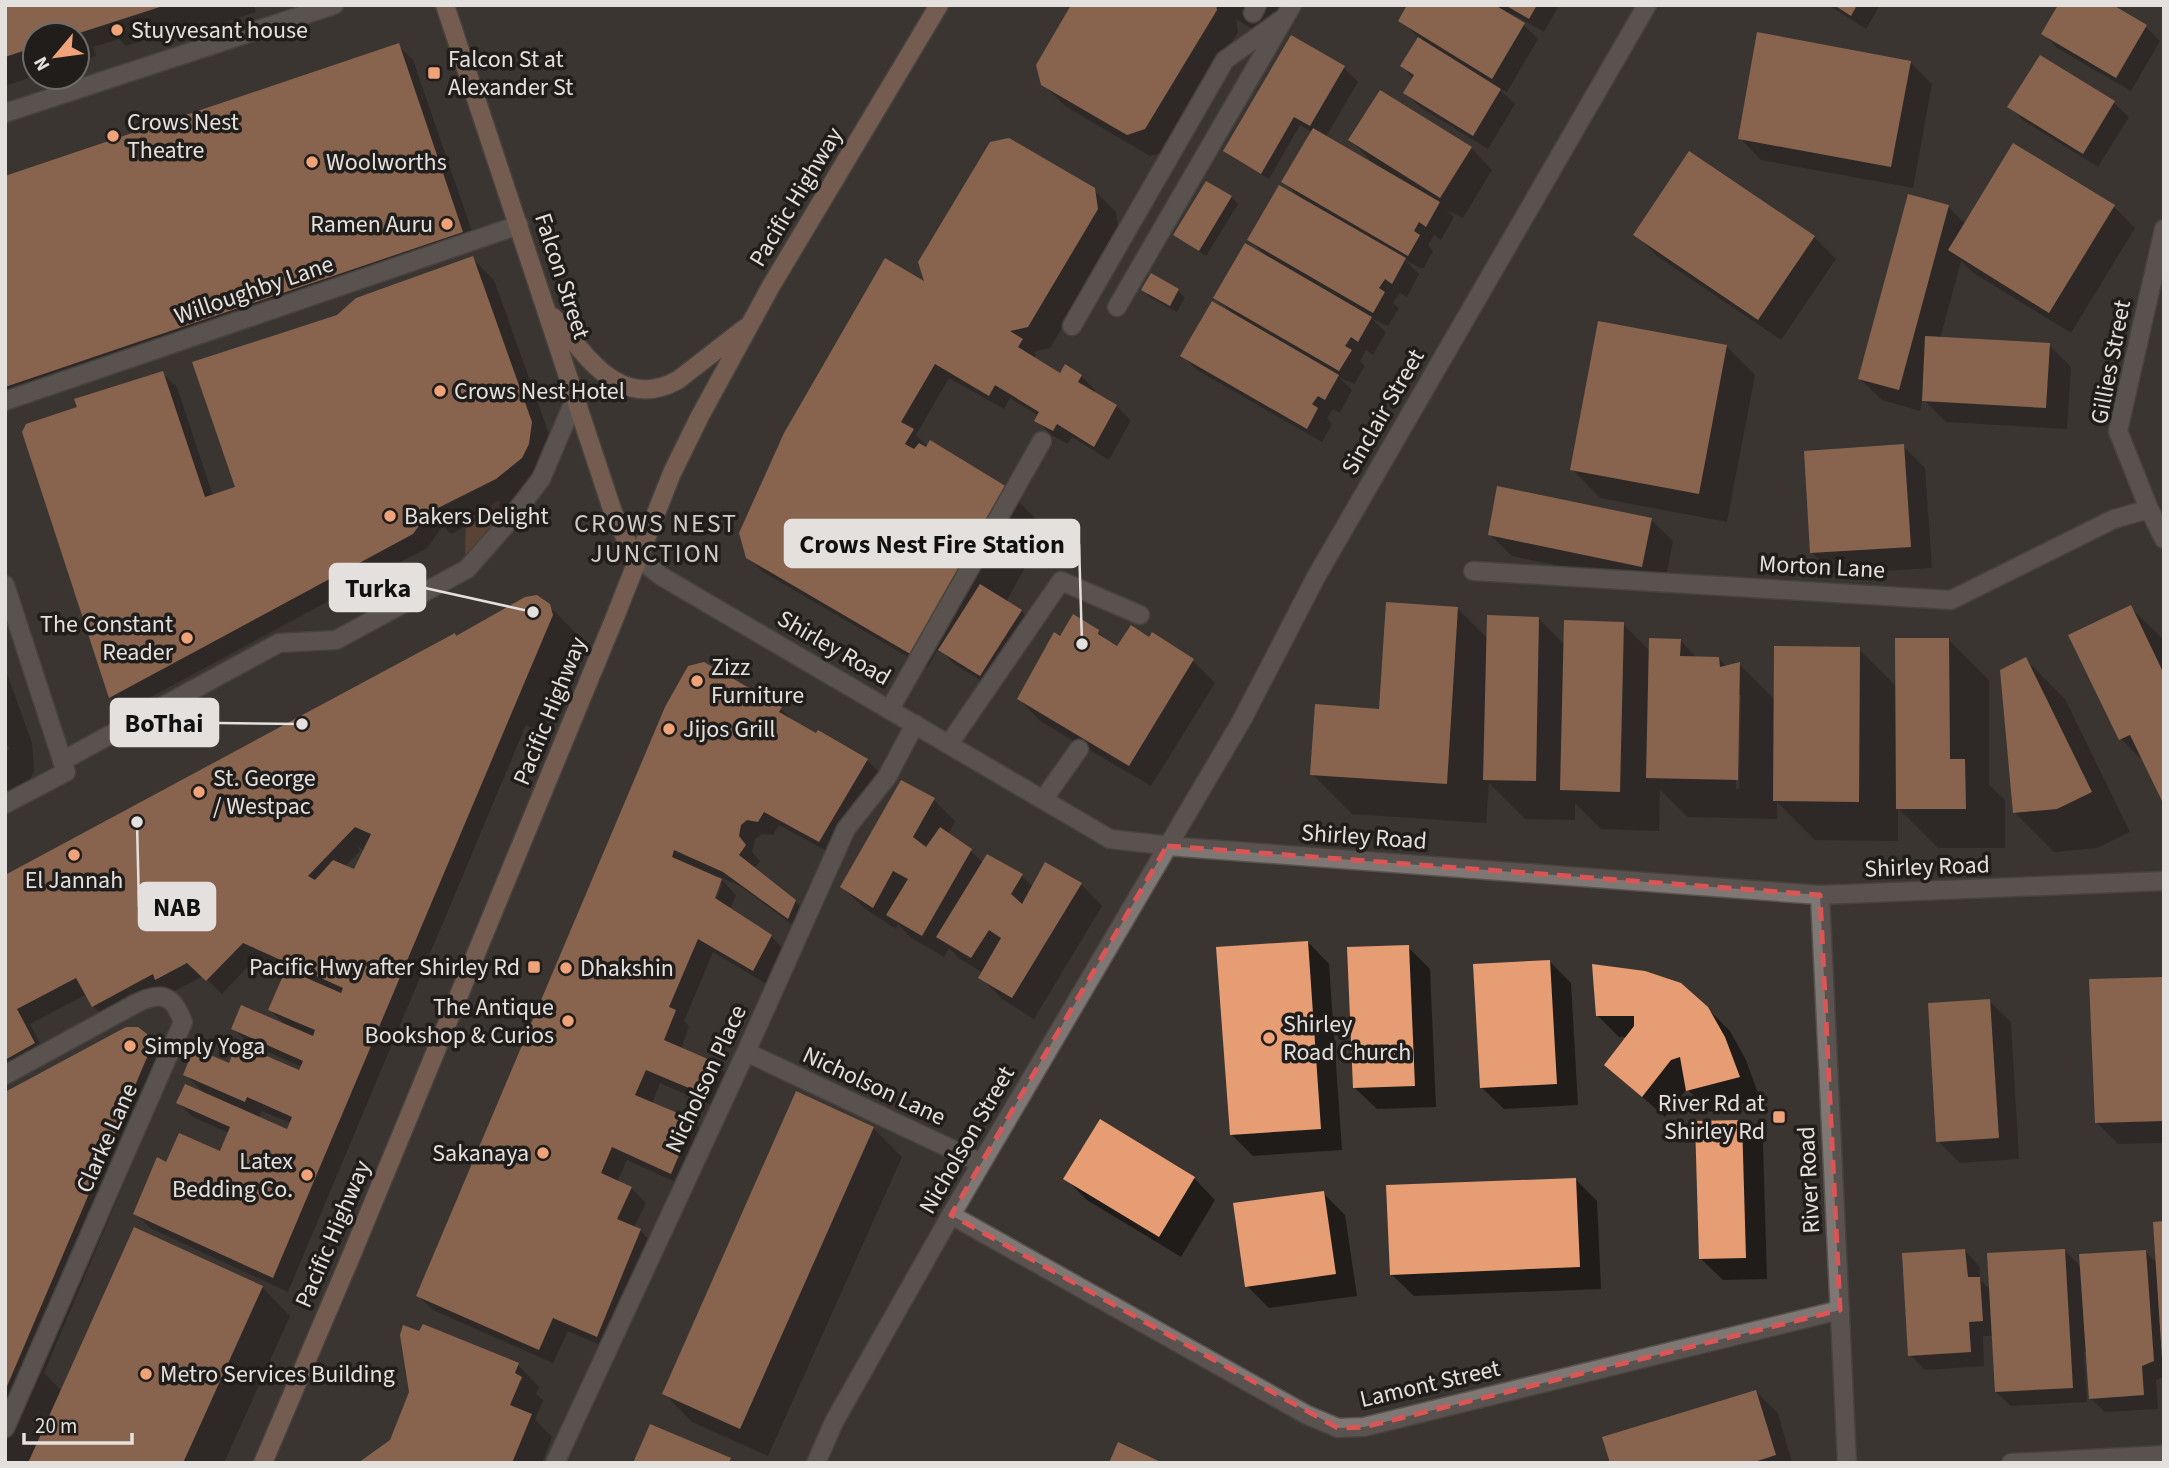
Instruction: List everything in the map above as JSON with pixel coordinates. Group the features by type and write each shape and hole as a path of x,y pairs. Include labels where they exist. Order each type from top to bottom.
{"main road":[{"name":"Falcon Street","path":"444,5 549,312 617,522 638,558"},
{"name":"Pacific Highway","path":"263,1463 352,1254 672,474 700,416 751,324 939,5"},
{"path":"549,312 608,377 631,389 645,391 667,386 678,380 751,324"}],"street":[{"path":"5,113 334,5"},
{"name":"Sinclair Street","path":"1167,846 1242,720 1316,577 1647,5"},
{"path":"1117,307 1288,12"},
{"path":"1072,326 1225,60 1288,12"},
{"name":"Willoughby Lane","path":"5,401 519,225"},
{"name":"Gillies Street","path":"2164,229 2118,430 2156,505 2164,539"},
{"path":"62,761 278,643 336,640 467,569 541,479 575,399"},
{"path":"890,709 1042,441"},
{"name":"Morton Lane","path":"1473,571 1951,600 2114,519 2156,505"},
{"name":"Shirley Road","path":"638,558 661,576 1110,839 1167,846 1820,895 2164,881"},
{"path":"949,744 1061,581 1140,615"},
{"path":"5,585 66,772 5,804"},
{"name":"Nicholson Place","path":"555,1463 746,1052 846,829 887,777 915,724"},
{"path":"1043,800 1079,749"},
{"name":"Nicholson Street","path":"816,1463 834,1422 951,1215 1167,846"},
{"name":"River Road","path":"1820,895 1847,1463"},
{"name":"Clarke Lane","path":"5,1075 155,995 165,996 173,1002 183,1022 5,1429"},
{"name":"Nicholson Lane","path":"746,1052 981,1163"},
{"name":"Lamont Street","path":"951,1215 1307,1415 1339,1428 1364,1427 1840,1310"},
{"path":"2011,1463 2164,1455"}],"highlighted area":[{"path":"1167,846 1820,895 1840,1310 1364,1427 1338,1428 951,1215"}],"shaded area":[{"path":"500,500 498,521 465,555 466,520"}],"building":[{"path":"5,5 163,6 91,29 91,21 21,21 21,52 5,57"},
{"path":"1071,5 1216,5 1217,10 1145,129 1127,135 1041,85 1036,65"},
{"path":"1407,5 1495,5 1525,23 1492,79 1398,21"},
{"path":"1505,5 1537,5 1529,19"},
{"path":"1834,5 1857,5 1851,16"},
{"path":"2058,5 2113,5 2147,25 2116,78 2041,34"},
{"path":"1757,32 1911,61 1891,167 1738,139"},
{"path":"1291,35 1345,66 1310,126 1294,117 1261,174 1223,151"},
{"path":"1418,37 1501,89 1473,136 1403,93 1414,75 1400,66"},
{"path":"399,43 463,232 5,387 5,176"},
{"path":"2040,55 2115,101 2083,154 2007,107"},
{"path":"1380,90 1472,147 1440,198 1348,140"},
{"path":"1313,128 1440,202 1426,227 1419,222 1414,231 1420,235 1408,256 1281,182"},
{"path":"1009,138 1095,188 1098,209 1028,327 1010,331 1023,339 1018,347 1060,373 1065,364 1082,375 1078,382 1117,405 1094,447 1057,424 1053,431 1034,421 1039,412 995,385 989,396 935,364 901,422 914,429 905,444 914,449 919,443 926,447 930,440 1007,487 912,655 746,558 739,533 784,433 885,258 924,281 918,262 990,142"},
{"path":"2013,143 2115,205 2049,313 1948,250"},
{"path":"1689,151 1815,236 1758,320 1633,235"},
{"path":"1206,181 1232,196 1199,251 1173,235"},
{"path":"1279,185 1406,258 1392,284 1385,279 1379,288 1385,292 1373,313 1247,240"},
{"path":"1908,194 1949,205 1899,390 1858,379"},
{"path":"1245,243 1372,317 1358,342 1351,337 1345,346 1352,350 1339,371 1213,298"},
{"path":"473,256 532,422 529,444 522,458 496,479 428,513 413,534 109,698 22,432 26,424 77,407 74,399 163,371 205,497 235,487 192,362 337,315 356,298"},
{"path":"1151,273 1179,289 1170,306 1141,290"},
{"path":"1212,301 1339,375 1325,400 1318,396 1312,404 1318,408 1307,429 1180,356"},
{"path":"1598,321 1727,345 1699,494 1570,470"},
{"path":"1925,336 2050,343 2046,408 1922,401"},
{"path":"1904,444 1911,547 1810,553 1804,451"},
{"path":"1497,486 1652,518 1642,567 1488,535"},
{"path":"980,584 1022,610 980,676 938,650"},
{"path":"537,595 550,604 553,615 273,1278 133,1214 157,1157 166,1162 179,1133 220,1151 230,1127 176,1103 185,1084 287,1129 292,1117 247,1097 245,1102 183,1075 194,1048 229,1063 237,1043 299,1070 303,1061 231,1029 241,1005 313,1036 315,1030 268,1010 286,969 341,993 343,988 243,943 206,981 187,963 155,980 153,974 92,1007 76,978 17,1009 35,1043 5,1060 5,875 525,597","holes":["355,827 371,834 354,869 333,860 315,880 308,876"]},
{"path":"1386,602 1458,607 1447,784 1310,775 1315,704 1379,709"},
{"path":"2131,605 2164,674 2164,805 2130,735 2119,740 2068,635"},
{"path":"1073,614 1099,630 1098,634 1117,646 1131,625 1149,637 1152,632 1194,659 1129,766 1017,699 1054,632 1060,636"},
{"path":"1487,615 1539,617 1536,781 1483,780"},
{"path":"1564,620 1624,622 1620,792 1560,790"},
{"path":"1649,638 1681,639 1680,656 1719,657 1720,667 1740,662 1738,780 1646,778"},
{"path":"1895,638 1949,638 1950,759 1965,759 1966,809 1896,809"},
{"path":"1774,646 1860,647 1859,802 1773,801"},
{"path":"2026,657 2092,792 2057,809 2013,813 2000,670"},
{"path":"704,662 782,707 779,712 816,733 818,730 868,759 819,842 764,812 758,822 747,820 741,825 739,836 746,845 739,855 796,900 788,919 723,872 674,850 672,857 722,879 715,898 772,935 753,971 698,939 669,1007 676,1010 664,1040 717,1063 703,1094 646,1070 635,1095 694,1120 671,1174 612,1147 601,1173 632,1187 617,1219 641,1229 597,1337 553,1318 539,1350 416,1296 665,707 688,666"},
{"path":"901,780 935,798 913,837 926,847 940,827 972,849 922,936 886,915 908,879 893,871 873,908 840,887"},
{"path":"987,854 1023,874 1011,894 1022,904 1045,862 1082,883 1012,998 978,978 1001,938 989,930 971,958 936,937"},
{"name":"Shirley Road Church","path":"1308,941 1321,1129 1230,1135 1216,947"},
{"path":"1409,945 1415,1086 1353,1088 1347,947"},
{"path":"1550,960 1557,1084 1480,1088 1473,964"},
{"path":"1592,964 1645,971 1681,983 1708,1007 1725,1037 1740,1077 1686,1091 1680,1057 1671,1060 1642,1097 1604,1065 1634,1026 1634,1016 1596,1016"},
{"path":"2164,977 2164,1121 2095,1123 2089,979"},
{"path":"1990,999 1999,1138 1936,1142 1928,1003"},
{"path":"126,1027 138,1027 147,1034 151,1048 5,1391 5,1092"},
{"path":"796,1091 874,1127 740,1429 662,1394"},
{"path":"1100,1119 1195,1177 1159,1237 1063,1179"},
{"path":"1742,1120 1746,1258 1699,1259 1695,1121"},
{"path":"1576,1178 1580,1267 1390,1275 1386,1185"},
{"path":"1324,1191 1336,1274 1245,1287 1233,1203"},
{"path":"2164,1221 2164,1358 2162,1358 2153,1222"},
{"name":"Metro Services Building","path":"134,1227 263,1286 183,1463 28,1463"},
{"path":"1965,1249 1968,1277 1980,1277 1983,1321 1969,1322 1971,1352 1908,1356 1902,1253"},
{"path":"2065,1249 2073,1388 1995,1392 1987,1253"},
{"path":"2146,1250 2154,1361 2142,1366 2144,1395 2089,1399 2079,1254"},
{"path":"423,1324 519,1363 515,1373 522,1377 510,1405 532,1414 512,1463 358,1463 390,1440 409,1392 400,1335 403,1325 419,1331"},
{"path":"1756,1390 1776,1455 1751,1463 1610,1463 1602,1437"},
{"path":"650,1424 731,1458 729,1463 633,1463"},
{"path":"1118,1442 1163,1463 1109,1463"}],"place":[{"name":"Stuyvesant house","path":"117,30"},
{"name":"Falcon St at Alexander St","path":"434,73"},
{"name":"Crows Nest Theatre","path":"113,136"},
{"name":"Woolworths","path":"312,162"},
{"name":"Ramen Auru","path":"447,224"},
{"name":"Crows Nest Hotel","path":"440,391"},
{"name":"Bakers Delight","path":"390,516"},
{"name":"Turka","path":"533,612"},
{"name":"The Constant Reader","path":"187,638"},
{"name":"Crows Nest Fire Station","path":"1082,644"},
{"name":"Zizz Furniture","path":"697,681"},
{"name":"BoThai","path":"302,724"},
{"name":"Jijos Grill","path":"669,729"},
{"name":"St. George / Westpac","path":"199,792"},
{"name":"NAB","path":"137,822"},
{"name":"El Jannah","path":"74,855"},
{"name":"Pacific Hwy after Shirley Rd","path":"534,967"},
{"name":"Dhakshin","path":"566,968"},
{"name":"The Antique Bookshop & Curios","path":"568,1021"},
{"name":"Shirley Road Church","path":"1269,1038"},
{"name":"Simply Yoga","path":"130,1046"},
{"name":"River Rd at Shirley Rd","path":"1779,1117"},
{"name":"Sakanaya","path":"543,1153"},
{"name":"Latex Bedding Co.","path":"307,1175"},
{"name":"Metro Services Building","path":"146,1374"}],"district":[{"name":"CROWS NEST JUNCTION","path":"656,538"}]}
